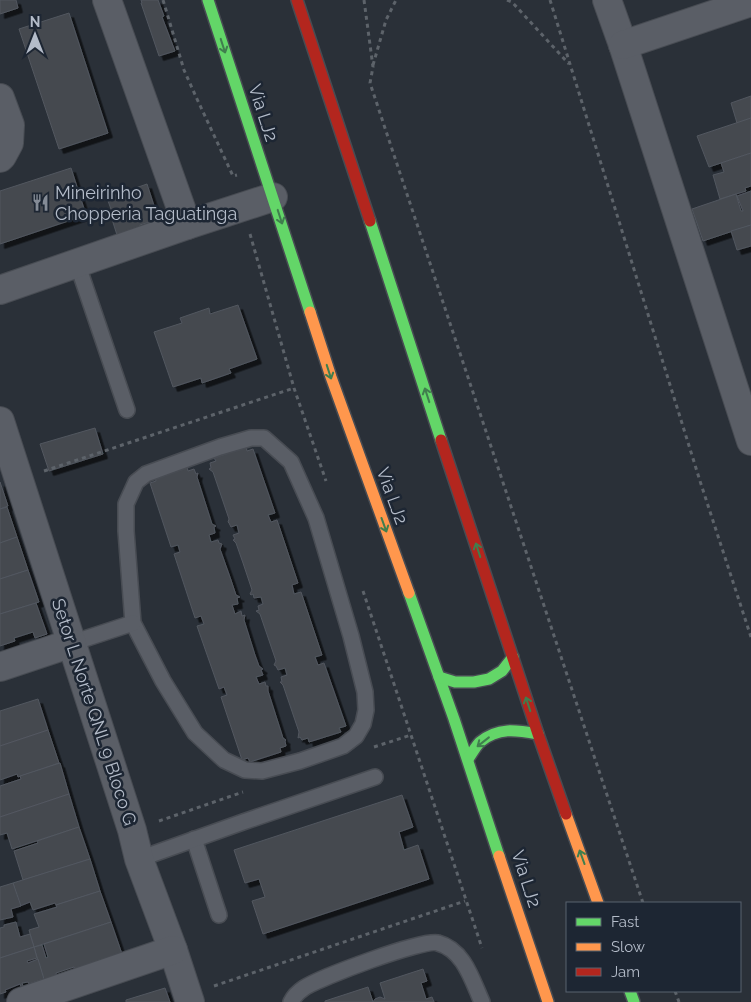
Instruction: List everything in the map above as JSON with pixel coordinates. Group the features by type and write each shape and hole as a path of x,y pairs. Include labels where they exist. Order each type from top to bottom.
{"main road":[{"name":"Via LJ2","path":"208,0 331,377 468,759 548,1002"},
{"path":"297,0 538,734 598,902"},
{"path":"439,677 455,682 474,682 489,679 502,671 513,657"},
{"path":"468,759 479,743 495,733 514,730 538,734"}],"street":[{"path":"107,0 187,225"},
{"path":"608,0 750,433"},
{"path":"623,45 751,2"},
{"path":"0,98 10,125 9,143 0,158"},
{"path":"0,290 273,197"},
{"name":"Setor L Norte QNL 9 Bloco G","path":"0,421 132,830 139,859 189,999"},
{"path":"0,667 72,643"},
{"path":"21,1002 173,950"}],"lane":[{"path":"77,264 127,410"},
{"path":"251,438 264,438 291,462 316,518 352,636 365,692 366,710 363,724 356,736 343,746 300,761 262,770 245,770 224,760 195,733 163,680 133,623 126,531 126,504 136,482 146,474 220,447 251,438"},
{"path":"72,643 133,623"},
{"path":"139,859 375,776"},
{"path":"194,839 219,915"},
{"path":"291,1002 294,996 305,987 351,967 421,944 436,942 452,949 468,969 482,1002"}],"path":[{"path":"163,0 184,70 233,176 294,388 326,482"},
{"path":"364,0 373,67"},
{"path":"396,0 386,20 370,83 643,902"},
{"path":"507,0 512,2 571,67"},
{"path":"550,0 700,482 751,638"},
{"path":"233,176 264,169"},
{"path":"20,479 294,388"},
{"path":"361,585 484,956"},
{"path":"189,999 465,901"}],"building":[{"path":"0,0 16,0 18,8 0,14"},
{"path":"141,0 158,0 164,16 162,17 175,51 159,56"},
{"path":"69,13 108,133 59,149 19,29"},
{"path":"751,96 751,118 737,123 731,103"},
{"path":"751,118 751,153 709,167 697,136"},
{"path":"751,153 751,186 745,188 746,191 720,199 713,175 724,172 721,163"},
{"name":"Mineirinho Chopperia Taguatinga","path":"71,168 86,215 0,244 0,191"},
{"path":"147,184 157,215 153,221 117,235 107,198"},
{"path":"751,191 751,225 703,241 692,209 736,194 741,211 743,211 737,196"},
{"path":"751,225 751,246 737,250 731,231"},
{"path":"238,305 257,359 229,369 231,373 202,383 201,378 173,387 154,332 182,323 180,318 209,308 210,314"},
{"path":"95,428 103,454 49,471 40,444"},
{"path":"246,447 247,451 253,449 275,513 268,515 271,522 277,520 298,583 292,585 294,594 301,592 322,655 315,657 318,665 324,663 346,726 339,728 341,732 309,742 308,738 302,740 300,737 298,738 299,732 283,685 280,682 282,682 281,677 287,675 285,668 278,670 274,665 276,661 260,614 256,611 259,610 258,606 263,604 261,597 254,598 253,594 250,594 252,590 236,543 233,540 235,539 233,535 239,533 237,525 231,527 228,522 229,519 213,472 209,469 211,468 210,463 216,461 214,458"},
{"path":"187,467 188,471 194,469 196,474 198,473 197,477 212,524 216,526 214,527 215,533 209,535 211,542 218,540 222,544 220,549 236,595 240,597 237,598 238,604 232,605 235,614 241,611 242,616 245,615 244,620 255,655 259,666 263,669 261,670 263,675 256,677 259,684 265,682 266,686 268,686 283,738 286,740 286,746 280,748 281,752 250,762 248,758 242,760 221,697 227,695 224,687 219,689 197,626 204,624 201,616 195,618 174,554 180,552 178,545 171,547 150,483 156,481 155,478"},
{"path":"0,482 8,506 0,509"},
{"path":"7,507 17,537 0,543 0,509"},
{"path":"17,537 28,570 0,579 0,543"},
{"path":"28,570 39,602 0,614 0,579"},
{"path":"36,603 47,634 35,638 33,632 14,638 15,641 0,646 0,614"},
{"path":"38,699 48,730 0,746 0,711"},
{"path":"48,730 59,763 18,777 17,774 0,780 0,746"},
{"path":"60,763 69,794 0,817 0,786 21,779 20,776"},
{"path":"69,794 79,827 12,849 7,833 0,835 0,817"},
{"path":"402,795 413,827 399,832 404,850 418,845 429,879 263,934 252,901 265,897 259,879 245,883 234,850"},
{"path":"79,827 90,859 23,880 14,851"},
{"path":"90,859 100,891 33,910 30,902 20,906 13,883"},
{"path":"13,883 21,906 11,909 13,917 0,920 0,887"},
{"path":"100,891 111,922 34,947 29,930 39,927 34,914"},
{"path":"16,922 20,937 30,934 34,947 0,958 0,928"},
{"path":"111,922 122,954 56,973 57,977 44,981 34,947 42,945 46,958 48,957 44,944"},
{"path":"34,947 37,958 27,961 28,963 38,959 44,979 29,984 28,982 22,983 24,989 22,989 20,984 0,994 0,958"},
{"path":"423,969 427,981 421,983 426,999 432,997 434,1002 373,1002 380,997 385,999 380,983"},
{"path":"368,987 373,1002 325,1002 325,1001"},
{"path":"165,988 170,1002 126,1002 126,1000"}],"traffic: fast":[{"path":"208,0 310,312"},
{"path":"370,221 441,440"},
{"path":"409,593 454,719 499,856"},
{"path":"439,677 455,682 474,682 489,679 502,671 513,657"},
{"path":"468,759 480,742 494,734 508,731 538,734"},
{"path":"630,992 634,1002"}],"traffic: slow":[{"path":"310,312 331,377 409,593"},
{"path":"566,814 598,902"},
{"path":"499,856 548,1002"}],"traffic: jam":[{"path":"297,0 370,221"},
{"path":"441,440 566,814"}],"place":[{"name":"Mineirinho Chopperia Taguatinga","path":"41,203"}]}
